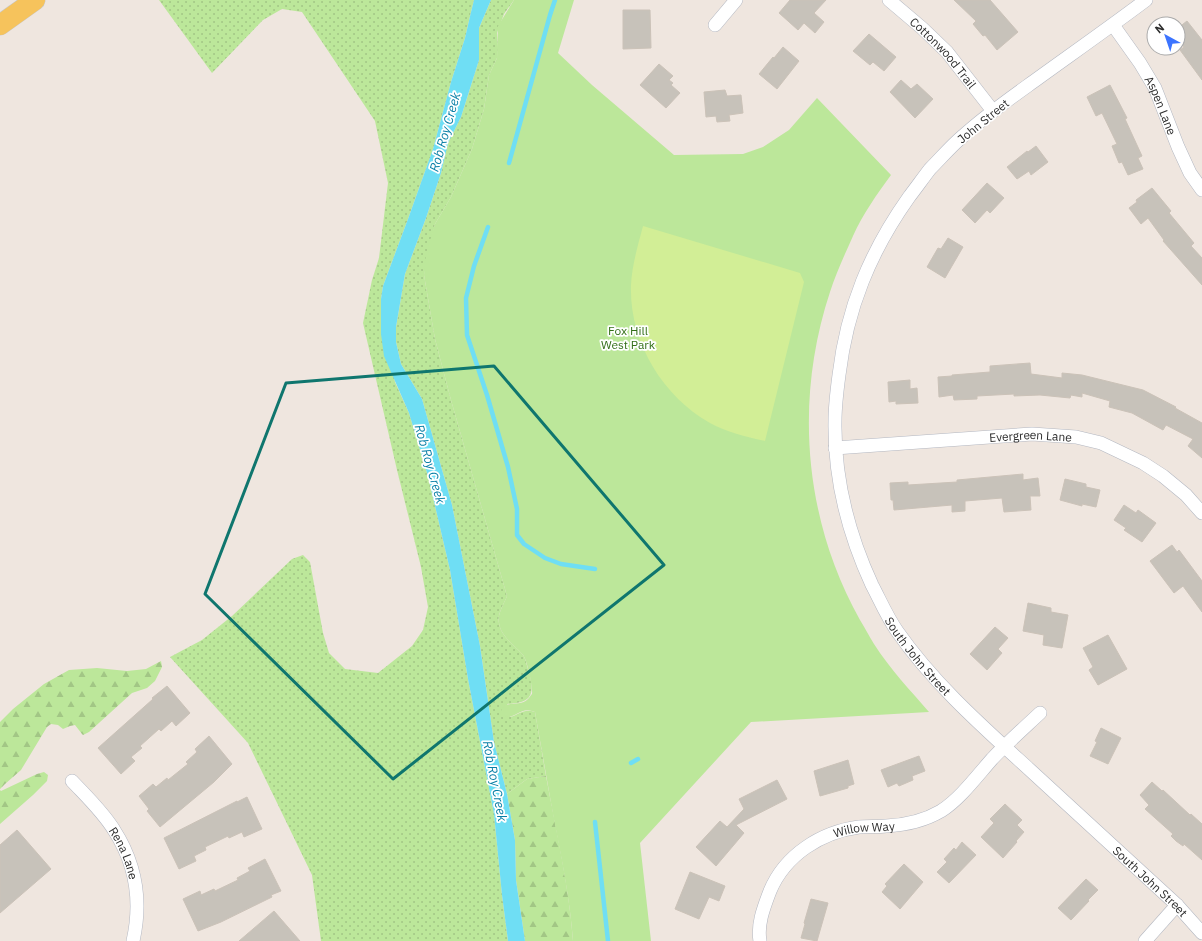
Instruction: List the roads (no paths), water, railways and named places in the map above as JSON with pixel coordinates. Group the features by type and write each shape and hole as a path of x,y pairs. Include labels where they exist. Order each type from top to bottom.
{"main road":[{"path":"0,24 35,0"}],"street":[{"path":"715,25 736,0"},
{"name":"Cottonwood Trail","path":"889,0 947,52 993,111"},
{"name":"John Street","path":"861,282 879,244 901,209 928,171 962,137 993,111 1146,0"},
{"name":"Aspen Lane","path":"1113,25 1140,63 1155,88 1178,147 1190,172 1202,190"},
{"name":"South John Street","path":"861,282 849,321 842,355 835,420 835,448 838,474 849,527 858,552 882,606 912,652 933,677 1004,746 1177,904 1202,933"},
{"name":"Evergreen Lane","path":"835,448 1032,434 1076,437 1101,443 1143,463 1163,476 1186,495 1202,513"},
{"path":"1004,746 1040,712"},
{"name":"Willow Way","path":"760,941 759,935 763,908 774,881 793,858 813,842 844,829 903,825 928,818 943,810 959,796 1004,746"},
{"name":"Rena Lane","path":"72,781 114,829 128,855 136,882 138,906 133,941"},
{"path":"1145,941 1177,904"}],"water":[{"name":"Rob Roy Creek","path":"474,0 491,0 479,28 479,60 461,117 448,143 441,173 405,274 396,327 396,342 401,364 422,399 452,505 480,646 494,742 507,794 515,840 516,880 525,941 508,941 494,814 468,679 450,570 428,476 409,413 384,356 381,334 381,299 383,286 433,149 451,82 465,38"}],"waterway":[{"path":"509,163 555,0"},
{"path":"488,227 474,266 466,298 467,335 487,395 508,467 517,509 517,535 524,544 545,558 561,564 595,569"},
{"path":"631,763 638,759"},
{"path":"595,822 608,941"}],"park label":[{"name":"Fox Hill West Park","path":"628,337"}]}
